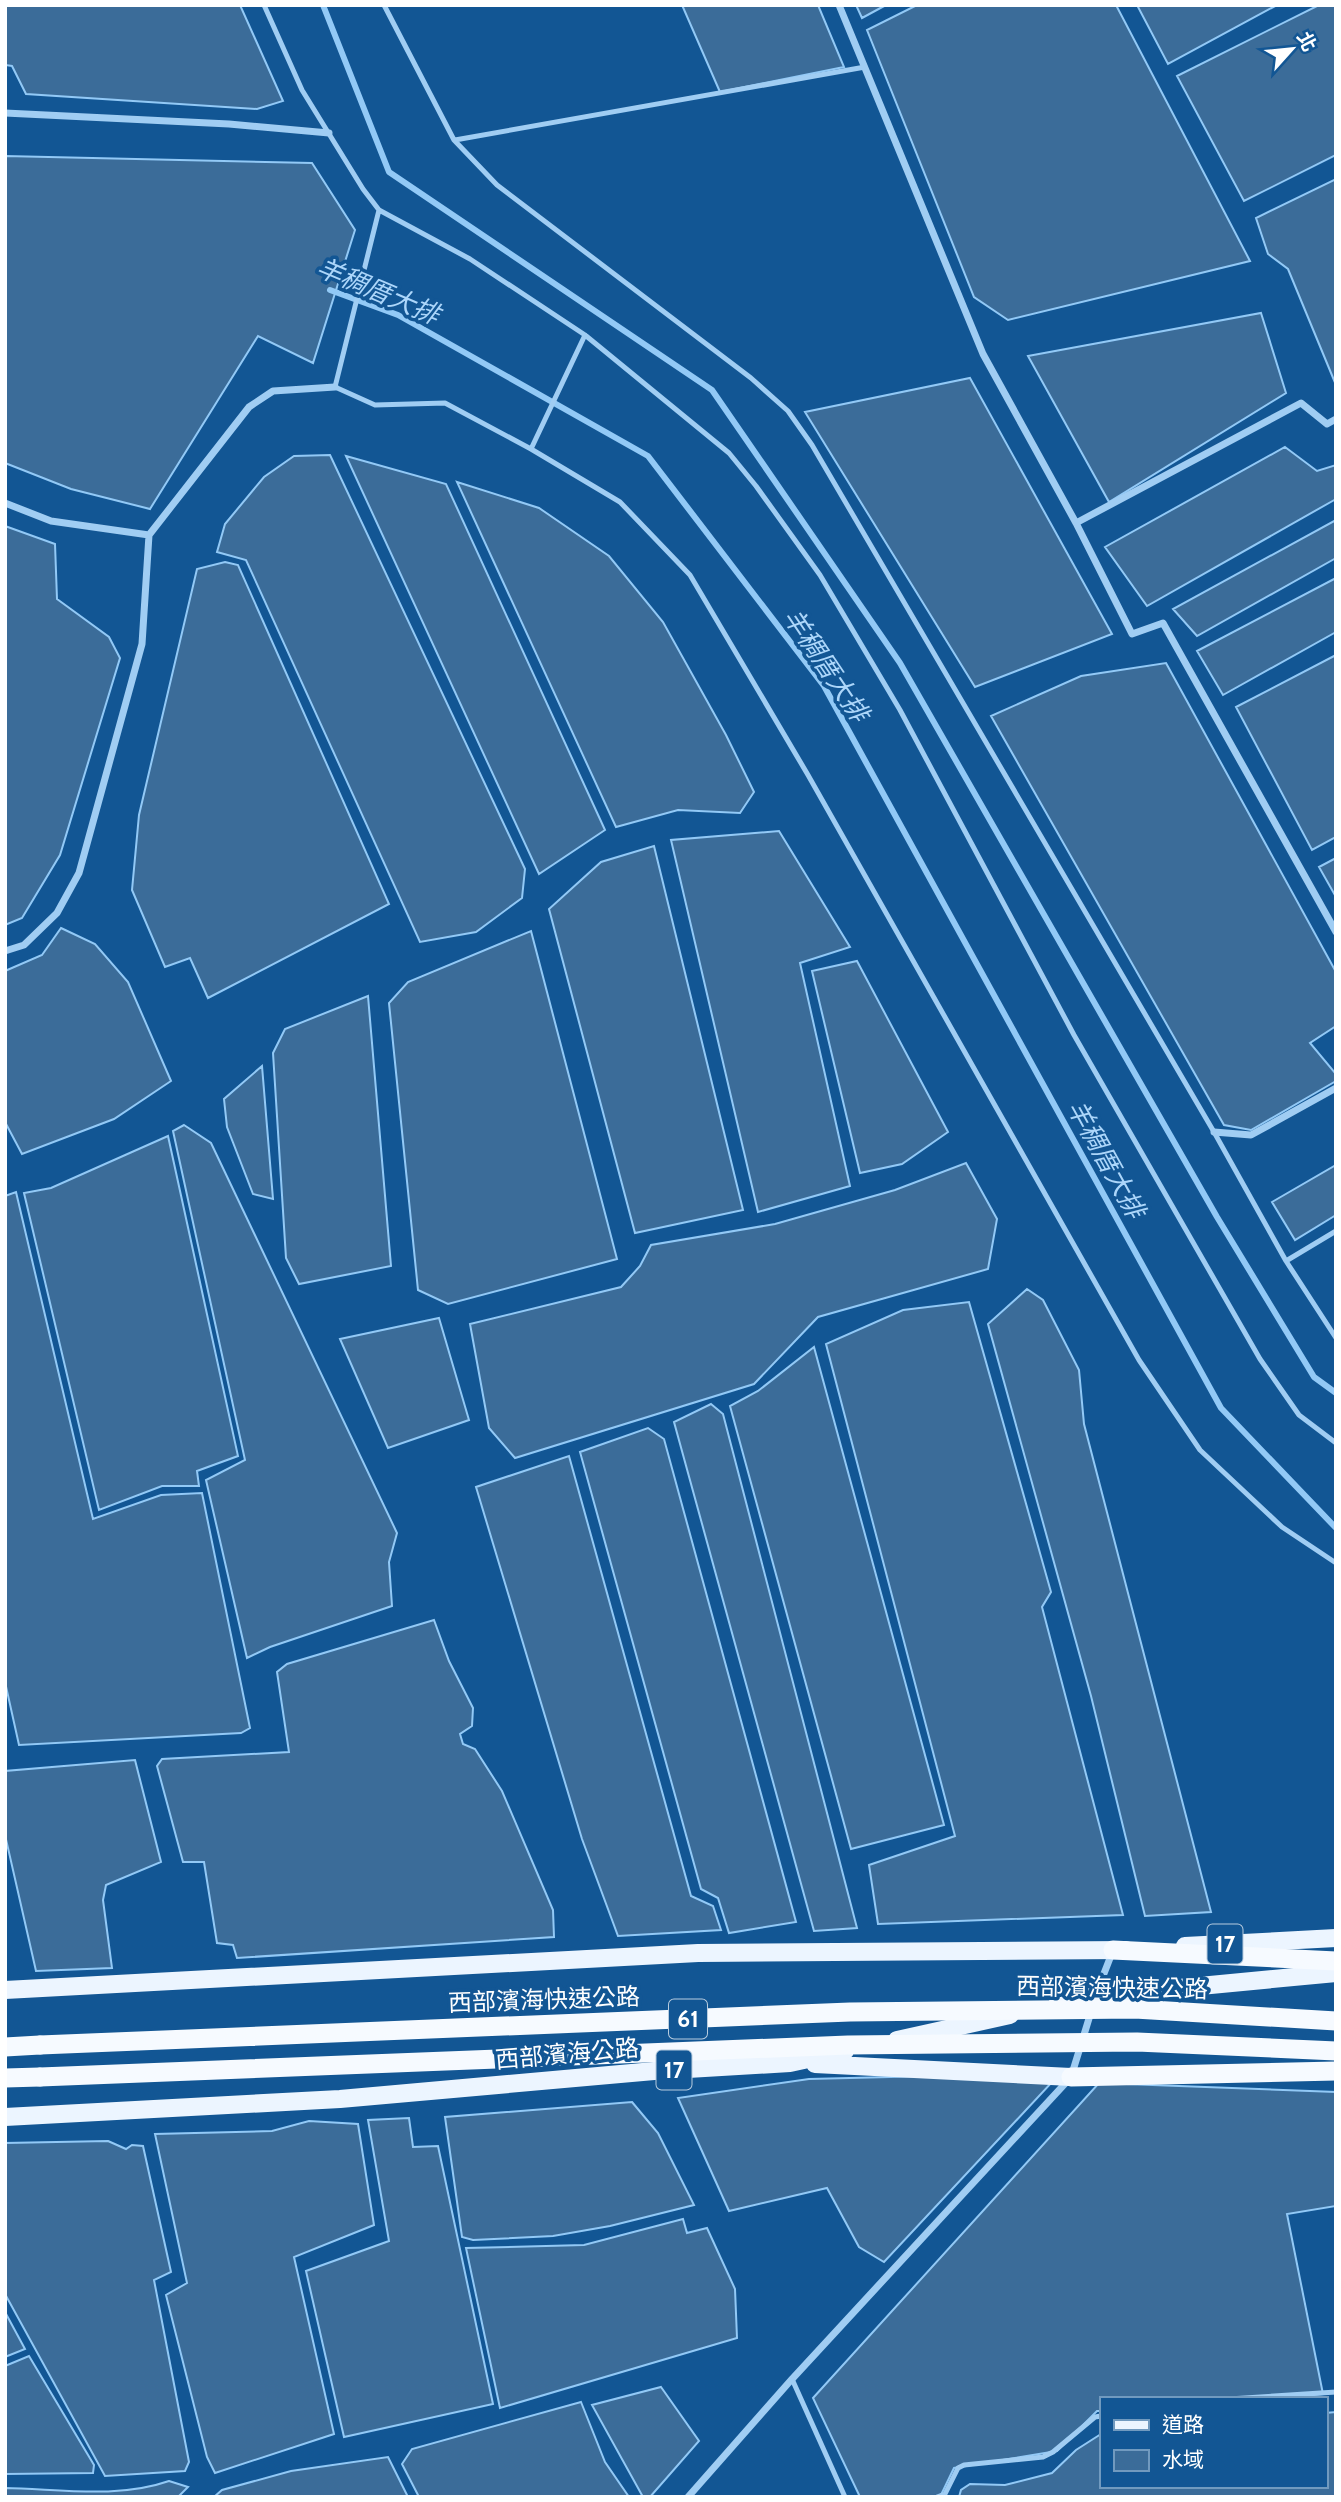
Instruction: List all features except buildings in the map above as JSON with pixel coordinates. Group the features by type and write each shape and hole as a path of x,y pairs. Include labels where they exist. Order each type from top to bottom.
{"highway":[{"path":"1114,1950 1336,1961"},
{"name":"西部濱海快速公路","path":"5,2047 850,2012 1135,2009 1336,2021"},
{"name":"61","path":"5,2078 848,2045 1137,2042 1336,2052"},
{"path":"1071,2077 1336,2071"}],"main road":[{"name":"17","path":"5,1990 698,1953 1114,1950 1336,1938"},
{"name":"西部濱海公路","path":"5,2117 340,2099 654,2071 790,2063 1096,1996 1336,1973"},
{"path":"790,2063 1071,2077"}],"street":[{"path":"839,5 983,354 1076,523 1132,634 1163,622 1336,932"},
{"path":"5,113 229,124 329,133"},
{"path":"5,951 24,945 57,913 79,873 142,644 149,535 249,407 273,391 335,387"},
{"path":"1076,523 1301,402 1326,424 1336,419"},
{"path":"5,503 51,521 149,535"},
{"path":"1214,1132 1251,1135 1335,1090"},
{"path":"688,2497 792,2379 1071,2077 1096,1996 1114,1950"}],"lane":[{"path":"264,5 302,90 363,190 379,209 470,259 585,335 729,453 756,486 820,575 900,710 1074,1035 1260,1359 1298,1415 1336,1443"},
{"path":"384,5 454,140 496,185 751,378 788,411 819,457 1214,1132 1286,1261 1336,1338"},
{"path":"454,140 865,67"},
{"path":"379,209 335,387 375,405 445,403 531,449 620,502 690,575 815,787 1139,1360 1200,1450 1282,1527 1336,1563"},
{"path":"531,449 585,335"},
{"path":"1286,1261 1336,1231"},
{"path":"792,2379 845,2497"},
{"path":"1259,2397 1336,2392"},
{"path":"937,2497 945,2494 958,2468 964,2465 1043,2457 1053,2452 1095,2417 1100,2416"}],"water":[{"path":"5,5 240,5 283,101 257,109 26,94 12,66 5,65"},
{"path":"682,5 818,5 844,67 720,92"},
{"path":"856,5 886,5 862,18"},
{"path":"917,5 1116,5 1250,261 1008,320 974,297 867,30"},
{"path":"1137,5 1277,5 1168,64"},
{"path":"1319,5 1336,5 1336,155 1244,201 1177,76"},
{"path":"5,156 312,163 355,230 313,363 258,336 150,509 71,489 5,463"},
{"path":"1336,179 1336,385 1288,269 1268,254 1256,218"},
{"path":"1261,313 1286,393 1109,502 1028,356"},
{"path":"970,378 1112,634 975,687 805,412"},
{"path":"1285,447 1317,471 1336,465 1336,499 1147,606 1105,547"},
{"path":"330,455 525,869 522,898 476,932 420,942 246,560 217,552 225,524 264,477 294,456"},
{"path":"346,456 446,484 605,830 539,874"},
{"path":"457,482 539,508 609,556 663,622 726,735 754,792 740,813 678,810 616,827"},
{"path":"1336,520 1336,558 1197,636 1173,609"},
{"path":"5,526 55,544 57,599 109,637 120,658 60,855 22,918 5,925"},
{"path":"225,562 238,565 389,904 208,998 190,958 165,967 132,890 139,815 197,569"},
{"path":"1336,578 1336,632 1223,695 1197,651"},
{"path":"1336,655 1336,837 1312,850 1236,707"},
{"path":"1166,663 1336,972 1336,1026 1310,1043 1336,1074 1336,1081 1251,1130 1224,1125 991,716 1081,676"},
{"path":"779,831 850,947 800,963 850,1186 758,1212 671,840"},
{"path":"654,846 743,1210 635,1233 549,909 601,862"},
{"path":"1336,858 1336,897 1319,867"},
{"path":"61,928 95,944 128,982 171,1081 114,1119 22,1154 5,1122 5,971 42,955"},
{"path":"531,931 617,1259 448,1304 418,1290 389,1003 408,982"},
{"path":"857,961 948,1132 902,1164 860,1173 812,971"},
{"path":"368,996 391,1266 299,1284 286,1258 273,1053 285,1029"},
{"path":"262,1066 273,1199 253,1194 227,1127 224,1099"},
{"path":"184,1125 211,1143 397,1533 389,1562 392,1606 270,1647 247,1658 206,1480 245,1460 173,1131"},
{"path":"168,1136 238,1456 197,1471 199,1486 162,1486 99,1510 24,1193 51,1188"},
{"path":"966,1163 997,1219 988,1269 818,1317 754,1384 515,1458 489,1428 470,1324 621,1287 640,1266 651,1245 775,1224 895,1190"},
{"path":"1336,1165 1336,1215 1295,1240 1272,1202"},
{"path":"16,1192 93,1519 161,1495 202,1493 250,1728 241,1733 19,1745 5,1682 5,1196"},
{"path":"1027,1289 1043,1300 1079,1370 1084,1424 1211,1912 1145,1916 1091,1696 988,1324"},
{"path":"969,1302 1051,1592 1042,1607 1123,1915 878,1924 869,1865 955,1836 826,1344 903,1310"},
{"path":"439,1318 469,1420 388,1448 340,1339"},
{"path":"814,1347 944,1825 851,1849 730,1406 758,1391"},
{"path":"711,1404 723,1414 857,1928 814,1931 674,1422"},
{"path":"648,1428 664,1439 796,1922 729,1933 718,1898 701,1889 580,1452"},
{"path":"569,1456 691,1896 713,1906 721,1930 618,1936 582,1839 476,1487"},
{"path":"434,1620 449,1661 473,1708 472,1726 460,1734 463,1744 475,1749 502,1791 553,1910 554,1937 237,1958 233,1945 217,1943 204,1862 183,1862 157,1766 162,1759 289,1752 277,1672 287,1664"},
{"path":"135,1760 161,1862 106,1885 103,1900 112,1968 36,1971 5,1835 5,1771"},
{"path":"931,2076 1054,2080 884,2262 859,2247 827,2188 729,2211 678,2098 809,2079"},
{"path":"1099,2083 1336,2092 1336,2206 1287,2214 1323,2394 1288,2397 1100,2397 1100,2411 1057,2451 954,2468 940,2497 860,2497 813,2398"},
{"path":"632,2102 658,2133 694,2205 610,2226 553,2236 473,2240 462,2237 445,2117"},
{"path":"409,2118 413,2147 438,2146 493,2404 344,2437 306,2271 389,2241 368,2120"},
{"path":"309,2121 358,2124 374,2225 294,2257 334,2434 215,2473 207,2457 166,2295 187,2283 155,2134 272,2131"},
{"path":"108,2141 126,2149 132,2145 143,2146 171,2272 154,2280 189,2462 185,2471 105,2476 5,2294 5,2143"},
{"path":"683,2219 687,2233 707,2228 735,2289 737,2338 500,2408 466,2248 584,2245"},
{"path":"5,2312 25,2349 5,2357"},
{"path":"29,2356 94,2465 93,2473 5,2474 5,2366"},
{"path":"661,2387 699,2441 650,2497 643,2497 592,2405"},
{"path":"581,2402 605,2462 629,2497 419,2497 402,2464 412,2449"},
{"path":"1336,2412 1336,2497 959,2497 961,2490 970,2484 1005,2485 1052,2473 1076,2450 1100,2435 1100,2488 1327,2488 1327,2413"},
{"path":"388,2457 408,2497 214,2497 222,2490 291,2471"},
{"path":"169,2481 188,2487 178,2497 5,2497 5,2488 109,2491 150,2487"}],"waterway":[{"path":"323,5 389,172 712,390 900,663 1217,1217 1314,1377 1336,1393"},
{"name":"羊稠厝大排","path":"330,290 398,315 648,456 824,686 1221,1408 1336,1528"}]}
